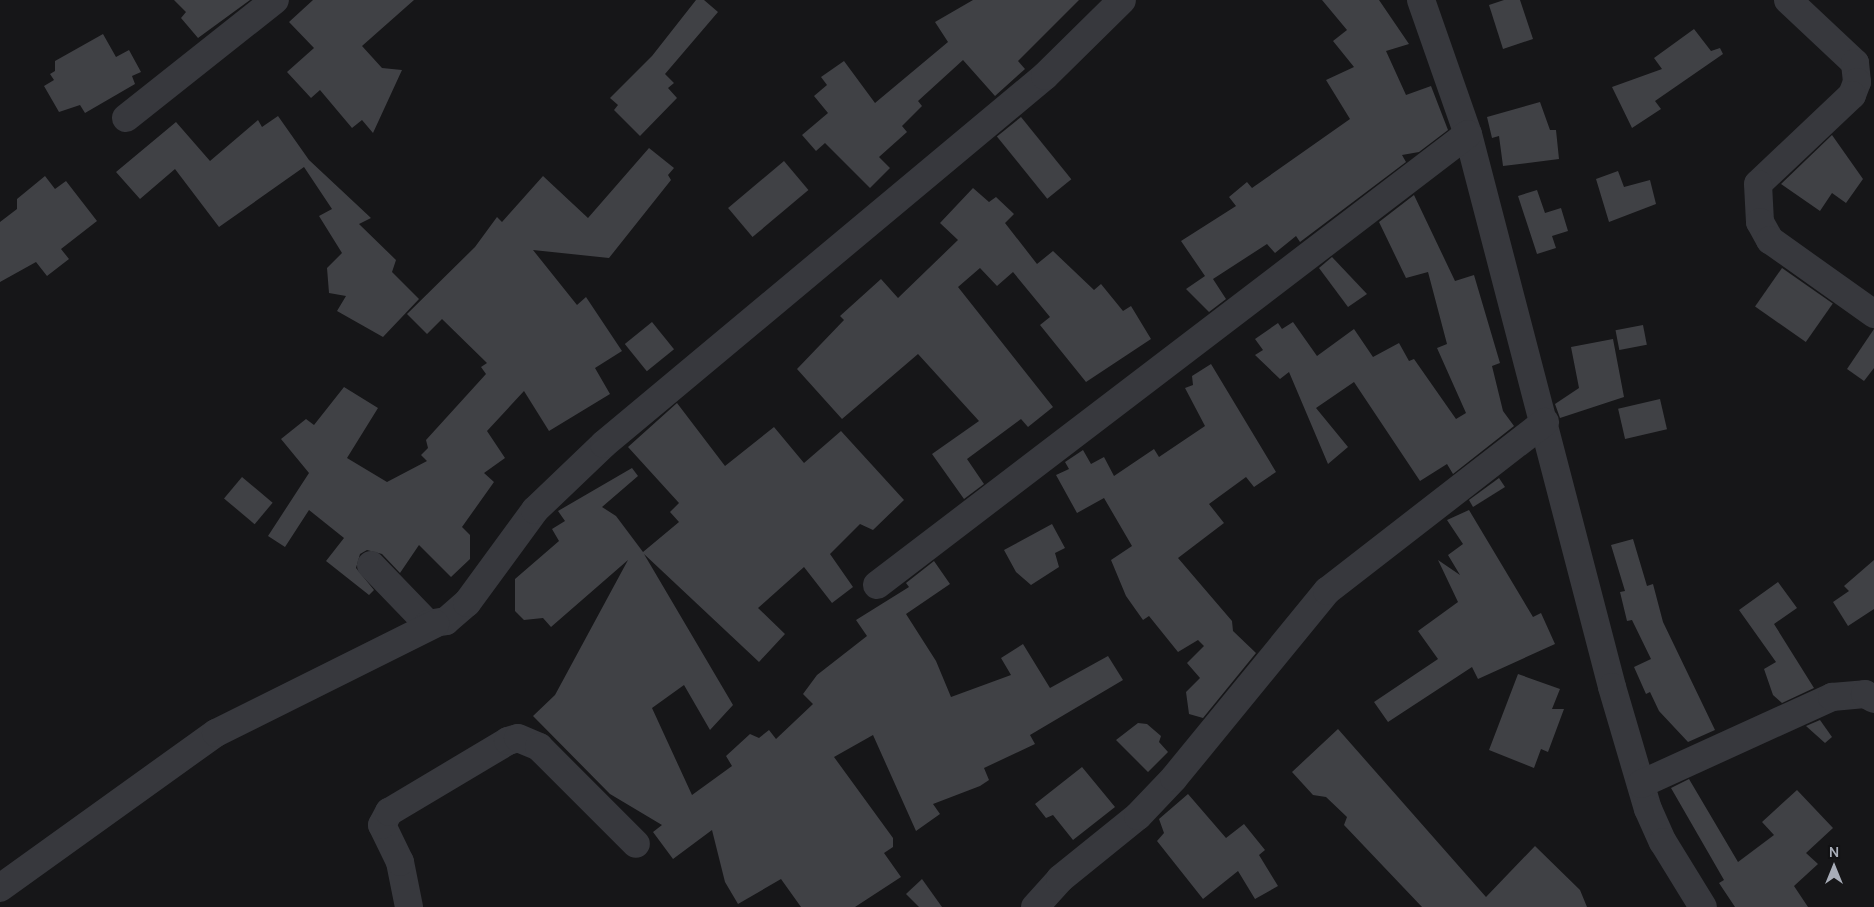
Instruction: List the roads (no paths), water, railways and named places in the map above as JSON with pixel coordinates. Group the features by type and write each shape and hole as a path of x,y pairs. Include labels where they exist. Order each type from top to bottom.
{"street":[{"path":"126,118 275,0"},
{"path":"0,888 216,733 435,624 467,603 535,510 604,444 1045,76 1122,0"},
{"path":"1421,0 1468,134 1641,784 1663,842 1703,907"},
{"path":"1788,0 1855,63 1857,82 1852,95 1758,184 1760,222 1770,240 1874,314"},
{"path":"877,585 1468,134"},
{"path":"1035,907 1060,879 1138,816 1174,778 1327,591 1545,422"},
{"path":"371,565 428,624 435,624"},
{"path":"1641,784 1832,697 1865,694 1874,699"},
{"path":"409,907 400,862 382,825 389,812 513,739 540,747 636,844"}]}
